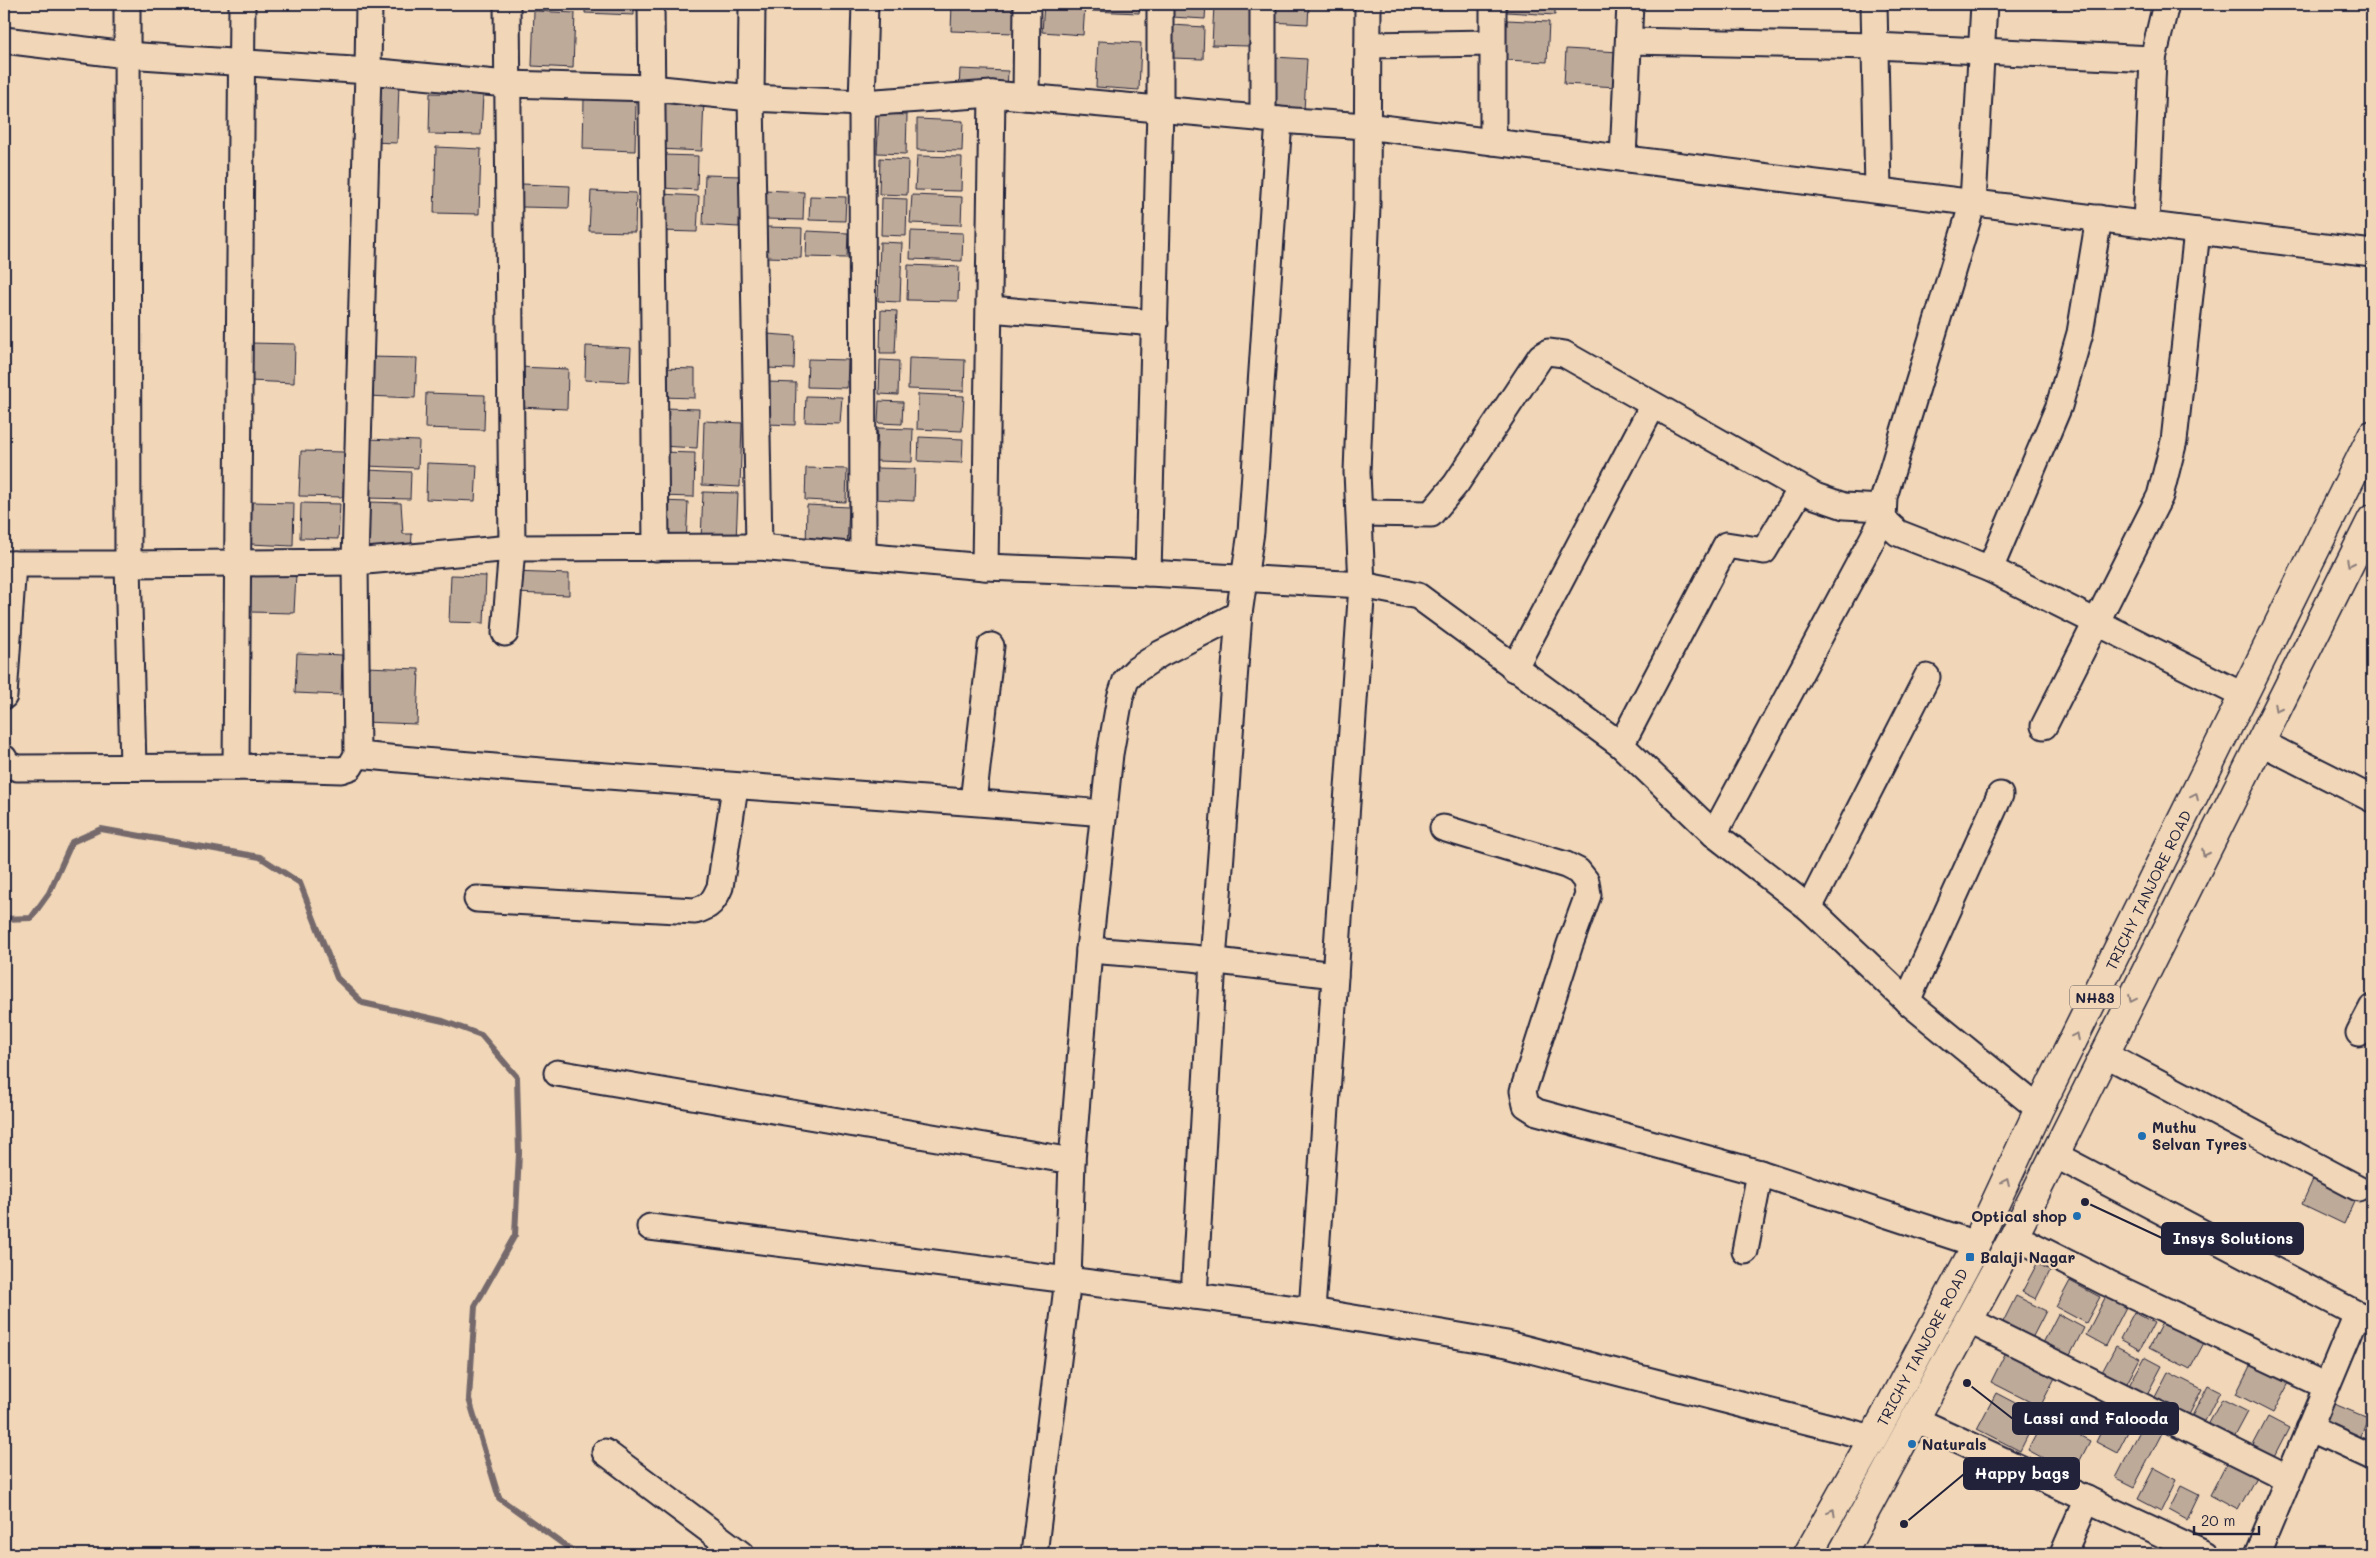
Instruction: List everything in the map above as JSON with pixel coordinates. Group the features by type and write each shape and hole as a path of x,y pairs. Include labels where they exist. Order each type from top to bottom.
{"highway":[{"name":"TRICHY TANJORE ROAD","path":"1808,1554 1873,1438 1976,1244 2039,1109 2372,435"},
{"name":"TRICHY TANJORE ROAD","path":"1842,1554 2014,1236 2055,1156 2372,519"}],"street":[{"path":"127,4 128,564 134,767"},
{"path":"236,767 242,4"},
{"path":"4,758 7,764 17,768 236,767 341,770 350,767 357,755 355,562 369,4"},
{"path":"505,633 512,548 507,4"},
{"path":"651,4 656,548"},
{"path":"752,4 751,98 759,547"},
{"path":"863,556 862,103 865,4"},
{"path":"1026,97 1027,4"},
{"path":"1148,573 1160,108 1160,4"},
{"path":"1194,1296 1214,961 1239,614 1251,532 1271,120 1262,4"},
{"path":"1312,1311 1362,585 1357,472 1367,205 1368,4"},
{"path":"1493,4 1492,43 1512,144"},
{"path":"1623,158 1630,4"},
{"path":"1874,4 1878,190"},
{"path":"1714,834 1883,514 1884,497 1972,202 1984,4"},
{"path":"2146,224 2152,58 2166,4"},
{"path":"4,40 126,55 368,71 507,84 651,88 751,98 862,103 992,94 1160,108 1271,120 1366,126 2372,254"},
{"path":"1628,41 1875,46 2152,58"},
{"path":"1368,45 1492,43"},
{"path":"985,567 992,94"},
{"path":"1990,569 2058,406 2080,333 2099,218"},
{"path":"2044,726 2160,496 2174,441 2197,231"},
{"path":"990,309 1154,323"},
{"path":"1360,508 1431,514 1456,484 1541,356 1548,352 1564,354 1808,492 1844,506 1883,514 1898,534 1990,569 2244,696"},
{"path":"1514,669 1653,405"},
{"path":"1621,746 1726,545 1764,551 1808,492"},
{"path":"4,696 8,564 355,562 512,548 759,547 985,567 1148,573 1362,585 1418,596 1514,669 1621,746 1714,834 1809,908 1907,1001 2039,1109"},
{"path":"1034,1554 1068,1279 1072,1161 1089,950 1110,754 1120,698 1126,680 1136,670 1160,654 1239,614"},
{"path":"973,802 991,646"},
{"path":"1809,908 1928,677"},
{"path":"2260,742 2372,799"},
{"path":"357,755 735,787 973,802 1104,813"},
{"path":"477,900 695,911 706,908 714,901 720,887 735,787"},
{"path":"1907,1001 2000,795"},
{"path":"1443,828 1566,865 1578,871 1586,881 1588,895 1570,944 1523,1091 1526,1105 1537,1112 1760,1173 1976,1244"},
{"path":"1089,950 1214,961 1335,975"},
{"path":"2359,1033 2372,1008"},
{"path":"2105,1054 2358,1188"},
{"path":"557,1073 1072,1161"},
{"path":"2055,1156 2365,1316 2326,1386 2257,1554"},
{"path":"1745,1251 1760,1173"},
{"path":"650,1227 1312,1311 1507,1344 1873,1438"},
{"path":"2014,1236 2107,1284 2326,1386"},
{"path":"1968,1320 2287,1478"},
{"path":"1914,1419 2205,1554"},
{"path":"2309,1428 2372,1457"},
{"path":"605,1452 741,1554"},
{"path":"2063,1554 2087,1499"}],"building":[{"path":"585,4 634,4 634,15 585,13"},
{"path":"952,4 1015,6 1014,33 951,31"},
{"path":"1044,4 1085,4 1083,35 1042,32"},
{"path":"1092,4 1140,4 1139,13 1092,11"},
{"path":"1172,4 1206,4 1205,19 1172,17"},
{"path":"1270,4 1309,4 1308,24 1269,22"},
{"path":"1508,4 1555,4 1555,15 1507,12"},
{"path":"1214,5 1251,7 1249,46 1212,45"},
{"path":"534,11 575,13 573,68 532,66"},
{"path":"1507,20 1549,22 1547,62 1505,60"},
{"path":"1172,25 1204,27 1203,59 1171,58"},
{"path":"1098,41 1141,43 1139,90 1096,87"},
{"path":"1566,49 1620,52 1618,87 1564,84"},
{"path":"1275,57 1307,59 1304,111 1272,109"},
{"path":"960,69 1008,71 1007,91 959,89"},
{"path":"374,82 399,83 397,143 371,142"},
{"path":"430,93 483,94 481,135 429,134"},
{"path":"661,97 704,99 702,151 659,149"},
{"path":"584,99 636,100 635,151 583,149"},
{"path":"879,114 907,115 906,154 877,153"},
{"path":"917,119 963,121 962,151 917,150"},
{"path":"436,147 481,149 479,214 434,213"},
{"path":"663,155 698,156 697,190 662,188"},
{"path":"917,156 962,157 961,191 915,190"},
{"path":"880,158 908,160 907,195 879,194"},
{"path":"705,175 741,176 739,227 703,225"},
{"path":"522,184 570,186 569,208 521,207"},
{"path":"765,190 804,192 803,220 765,219"},
{"path":"591,191 636,193 635,232 589,231"},
{"path":"661,194 699,196 697,232 660,231"},
{"path":"912,195 962,197 961,225 910,223"},
{"path":"810,196 846,197 845,221 809,220"},
{"path":"882,198 907,199 906,236 881,235"},
{"path":"766,227 802,228 801,258 766,257"},
{"path":"807,231 848,233 847,258 806,257"},
{"path":"911,231 963,233 962,261 910,259"},
{"path":"880,242 902,243 900,302 878,301"},
{"path":"908,265 959,267 958,301 907,300"},
{"path":"881,310 897,311 895,353 880,353"},
{"path":"767,334 795,336 794,369 766,368"},
{"path":"250,343 295,344 294,383 249,381"},
{"path":"586,346 631,348 629,382 585,380"},
{"path":"369,357 417,358 415,398 367,396"},
{"path":"909,358 965,360 964,391 908,389"},
{"path":"808,359 848,360 847,388 807,387"},
{"path":"880,360 899,361 898,395 879,394"},
{"path":"519,367 568,369 567,409 518,407"},
{"path":"662,368 695,369 695,398 661,397"},
{"path":"768,382 796,383 795,425 767,424"},
{"path":"426,393 485,395 484,430 425,428"},
{"path":"918,394 964,396 962,431 917,429"},
{"path":"806,396 842,397 840,423 805,422"},
{"path":"879,401 903,402 902,424 878,423"},
{"path":"663,408 699,409 697,448 661,446"},
{"path":"704,421 742,423 740,487 702,485"},
{"path":"878,428 913,429 912,462 876,461"},
{"path":"919,437 963,439 962,463 918,461"},
{"path":"367,439 419,441 418,468 366,466"},
{"path":"301,451 344,452 343,497 299,496"},
{"path":"661,452 695,453 694,497 659,496"},
{"path":"427,463 477,465 475,501 426,499"},
{"path":"806,468 847,469 846,502 805,500"},
{"path":"876,468 915,469 914,501 875,499"},
{"path":"367,470 411,472 410,499 366,498"},
{"path":"703,492 738,493 736,541 701,540"},
{"path":"661,501 688,502 686,544 659,543"},
{"path":"252,502 294,503 293,546 250,544"},
{"path":"370,502 401,503 403,534 412,534 411,551 368,550"},
{"path":"301,503 340,504 338,539 300,538"},
{"path":"807,505 849,507 847,548 806,547"},
{"path":"251,572 296,574 294,613 250,612"},
{"path":"512,572 569,574 569,595 512,593"},
{"path":"451,575 486,576 484,623 449,622"},
{"path":"297,653 342,655 341,695 295,693"},
{"path":"365,667 419,669 417,724 363,722"},
{"path":"2315,1175 2357,1195 2344,1224 2302,1204"},
{"path":"2039,1260 2052,1267 2036,1299 2022,1292"},
{"path":"2070,1281 2100,1297 2086,1323 2056,1307"},
{"path":"2016,1296 2046,1311 2029,1344 2000,1328"},
{"path":"2106,1296 2126,1307 2106,1346 2086,1335"},
{"path":"2134,1312 2154,1323 2140,1350 2120,1339"},
{"path":"2058,1314 2084,1328 2067,1361 2041,1347"},
{"path":"2164,1319 2205,1341 2190,1369 2149,1348"},
{"path":"2010,1344 2059,1370 2040,1407 1991,1382"},
{"path":"2116,1346 2140,1358 2126,1385 2102,1372"},
{"path":"2145,1357 2162,1366 2145,1398 2127,1389"},
{"path":"2252,1362 2290,1381 2273,1413 2236,1394"},
{"path":"2168,1372 2202,1389 2187,1419 2153,1401"},
{"path":"2208,1385 2220,1391 2202,1427 2190,1420"},
{"path":"1996,1393 2038,1415 2020,1451 1977,1429"},
{"path":"2222,1399 2248,1412 2233,1440 2207,1427"},
{"path":"2332,1403 2368,1418 2358,1444 2321,1429"},
{"path":"2112,1409 2134,1420 2117,1453 2096,1442"},
{"path":"2045,1417 2090,1441 2073,1474 2028,1450"},
{"path":"2268,1417 2289,1428 2271,1463 2250,1451"},
{"path":"2144,1423 2162,1433 2134,1487 2116,1478"},
{"path":"2228,1460 2257,1475 2238,1510 2210,1495"},
{"path":"2154,1468 2176,1480 2161,1511 2138,1499"},
{"path":"2181,1486 2199,1495 2187,1520 2169,1510"},
{"path":"2372,1522 2372,1540 2366,1537"}],"waterway":[{"path":"4,919 31,918 49,893 72,842 101,829 260,857 300,883 337,978 363,1003 443,1021 481,1035 517,1077 519,1153 515,1235 475,1306 469,1399 499,1498 577,1554"}],"place":[{"name":"Muthu Selvan Tyres","path":"2142,1136"},
{"name":"Insys Solutions","path":"2085,1202"},
{"name":"Optical shop","path":"2077,1216"},
{"name":"Balaji Nagar","path":"1970,1257"},
{"name":"Lassi and Falooda","path":"1967,1383"},
{"name":"Naturals","path":"1912,1444"},
{"name":"Happy bags","path":"1904,1524"}]}
